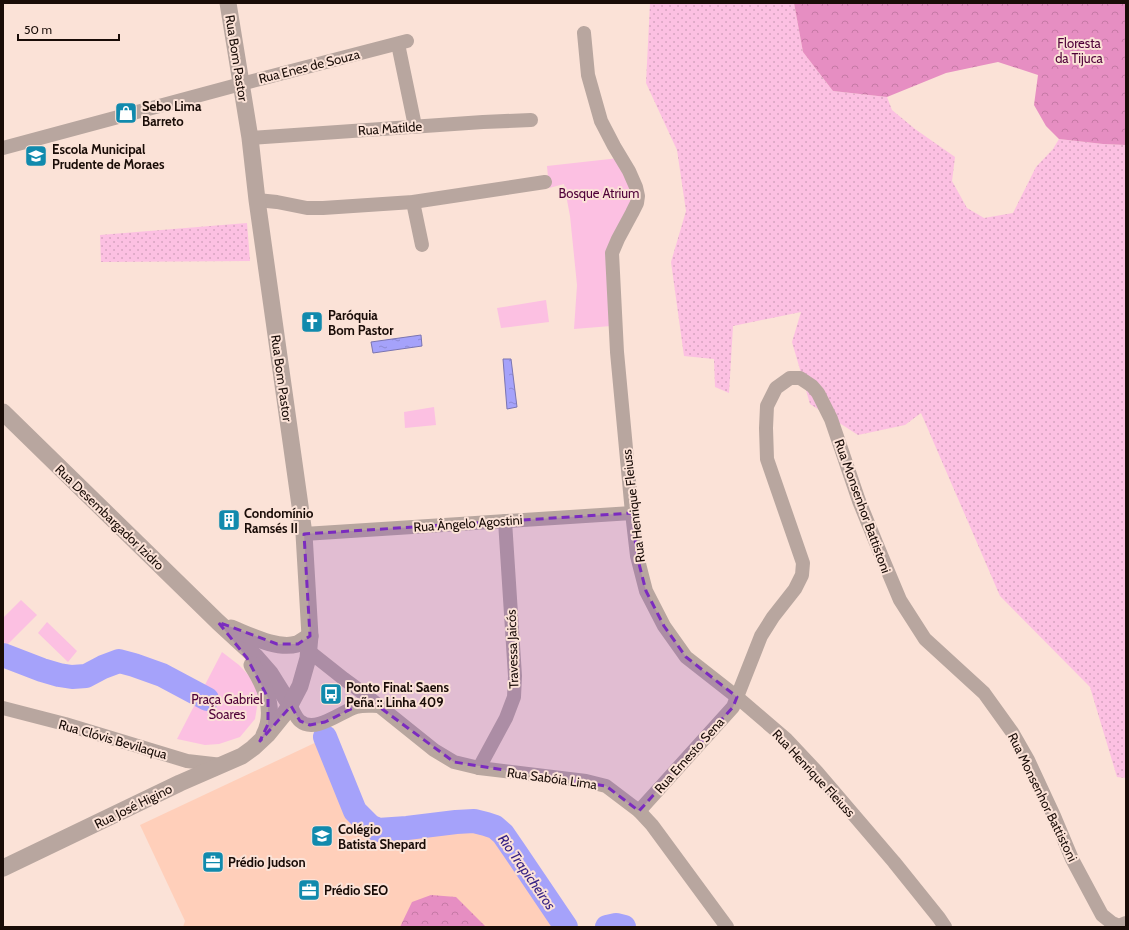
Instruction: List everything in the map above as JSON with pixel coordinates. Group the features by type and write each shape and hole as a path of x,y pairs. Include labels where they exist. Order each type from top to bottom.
{"street":[{"name":"Rua Bom Pastor","path":"228,3 250,138 257,200 304,534 310,644 308,658 300,686 290,705 275,726 260,741"},
{"name":"Rua Henrique Fleiuss","path":"584,34 588,75 601,121 629,171 638,196 637,203 612,253 616,352 632,513 637,556 646,591 664,626 686,657 737,697 786,739 817,772 894,862 945,927"},
{"name":"Rua Enes de Souza","path":"3,148 402,42 415,126"},
{"name":"Rua Matilde","path":"250,138 415,126 531,120"},
{"path":"257,200 307,208 322,208 413,202 545,182"},
{"path":"413,202 422,245"},
{"name":"Rua Monsenhor Battistoni","path":"737,697 761,636 773,617 795,589 802,575 803,563 768,459 766,428 767,406 776,388 790,378 800,378 812,386 818,393 831,419 878,550 900,600 925,640 984,693 1012,732 1031,767 1072,859 1102,915 1112,924 1119,926 1126,923"},
{"name":"Rua Desembargador Izidro","path":"3,412 218,622 245,646 270,673 290,705"},
{"name":"Rua Ângelo Agostini","path":"304,534 632,513"},
{"name":"Travessa Jaicós","path":"479,768 506,718 514,697 515,676 505,520"},
{"path":"218,622 256,638 277,644 310,644"},
{"name":"Rua Desembargador Izidro","path":"218,622 247,658 261,679 268,698 270,713 268,724 260,741"},
{"name":"Rua Sabóia Lima","path":"310,644 378,706 434,750 454,762 479,768 586,781 606,786 639,811 652,825 727,927"},
{"name":"Rua Ernesto Sena","path":"639,811 733,707 737,697"},
{"path":"290,705 300,721 310,725 325,722 355,708 378,706"},
{"name":"Rua Clóvis Bevilaqua","path":"3,708 65,724 187,761 223,765"},
{"name":"Rua José Higino","path":"3,868 242,756 260,741"}],"highlighted area":[{"path":"632,513 637,556 646,591 664,626 686,657 737,697 733,707 639,811 606,786 454,762 378,706 355,707 325,722 310,725 300,721 291,706 260,741 268,724 268,698 247,658 218,622 277,644 298,644 310,636 304,534"}],"shaded area":[{"name":"Colégio Batista Shepard","path":"321,740 351,816 371,833 423,830 460,824 480,825 493,832 503,840 562,927 183,927 185,921 140,825"}],"green space":[{"path":"650,3 794,3 803,52 833,91 887,97 892,110 915,129 955,157 952,181 967,208 984,218 1013,213 1036,167 1053,149 1059,139 1126,145 1126,778 1117,777 1090,687 1000,596 921,413 905,425 858,435 810,404 792,342 801,312 733,326 729,393 715,387 714,359 684,356 671,262 686,211 677,150 646,83"},
{"name":"Floresta da Tijuca","path":"794,3 1126,3 1126,145 1059,139 1046,126 1034,105 1038,75 998,62 946,73 887,97 833,91 803,52"},
{"name":"Bosque Atrium","path":"619,158 637,195 611,244 611,326 574,329 577,285 570,216 564,184 549,188 547,166"},
{"path":"247,223 250,261 101,262 100,235"},
{"path":"546,300 549,322 501,328 497,308"},
{"path":"434,407 436,425 405,428 404,412"},
{"path":"21,600 37,615 7,645 3,641 3,618"},
{"path":"47,622 77,651 68,662 38,633"},
{"name":"Praça Gabriel Soares","path":"222,652 239,665 253,680 259,695 255,719 240,737 219,744 205,745 177,739"},
{"path":"431,895 456,897 486,927 400,927 412,902"}],"water":[{"path":"421,335 422,346 373,353 371,342"},
{"path":"503,359 511,359 517,407 507,409"}],"waterway":[{"name":"Rio Trapicheiros","path":"3,655 42,670 72,677 86,676 119,661 162,675 207,699"},
{"name":"Rio Trapicheiros","path":"325,737 355,811 370,826 378,830 474,821 495,827 503,834 566,927"},
{"name":"Rio Trapicheiros","path":"607,927 616,925 624,927"}],"place":[{"name":"Sebo Lima Barreto","path":"126,113"},
{"name":"Escola Municipal Prudente de Moraes","path":"36,156"},
{"name":"Paróquia Bom Pastor","path":"312,322"},
{"name":"Condomínio Ramsés II","path":"229,520"},
{"name":"Ponto Final: Saens Peña :: Linha 409","path":"331,694"},
{"name":"Colégio Batista Shepard","path":"322,836"},
{"name":"Prédio Judson","path":"213,862"},
{"name":"Prédio SEO","path":"309,890"}]}
